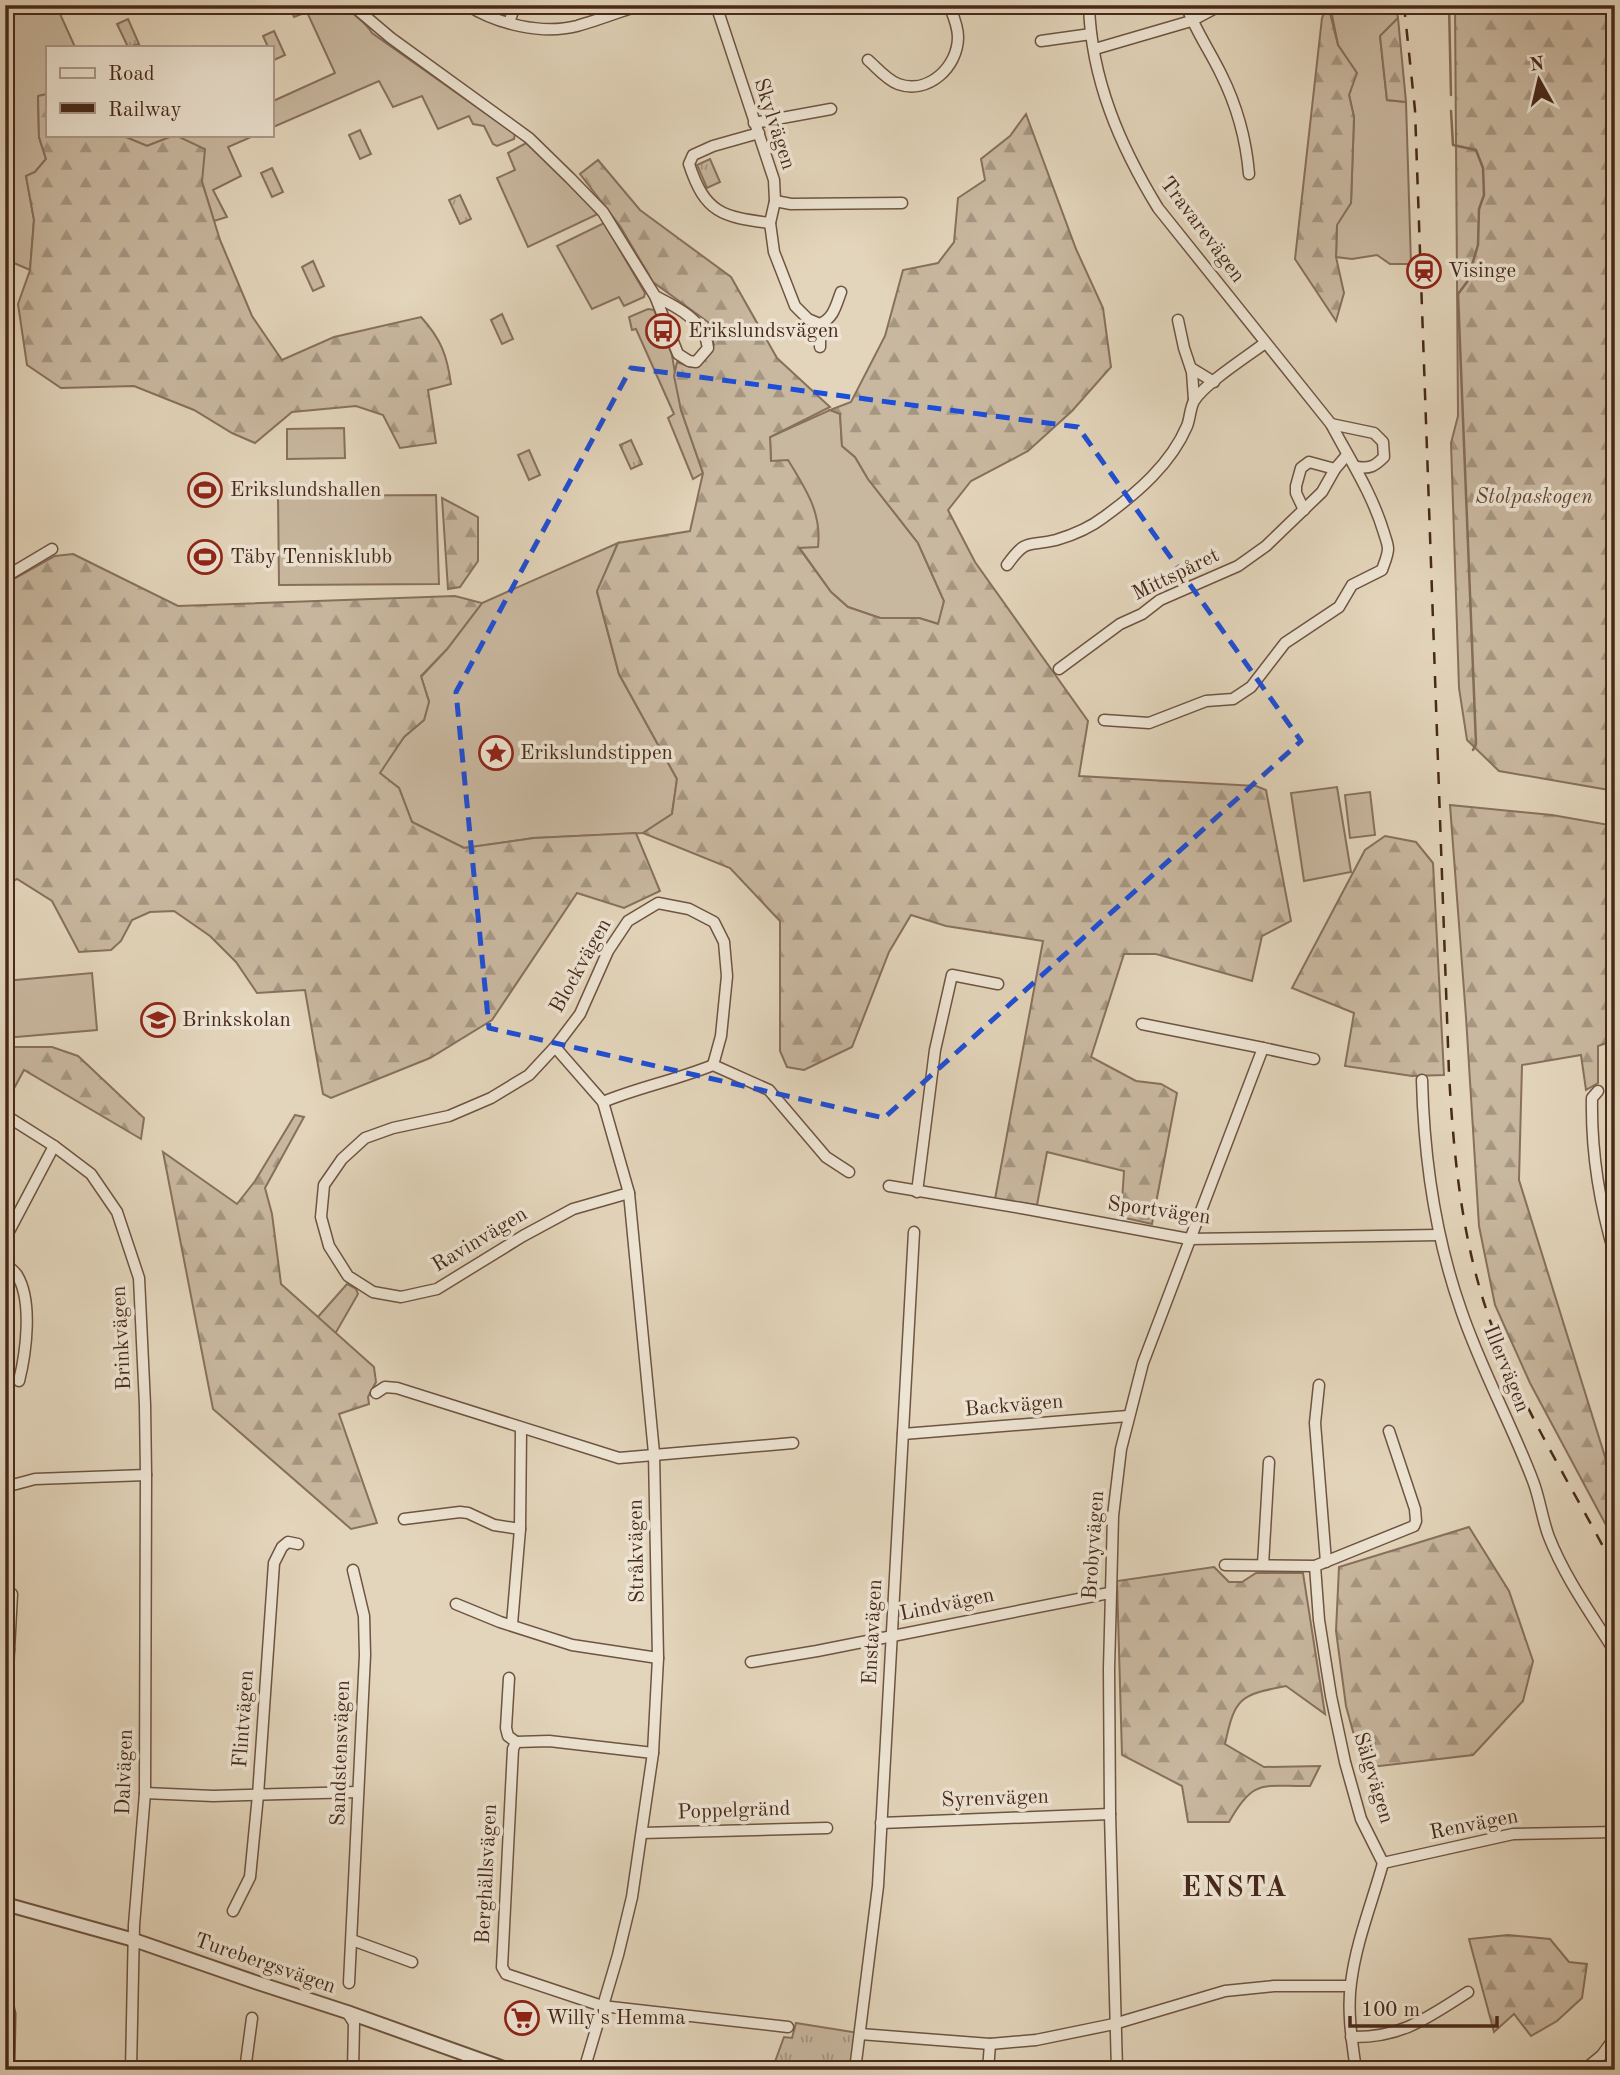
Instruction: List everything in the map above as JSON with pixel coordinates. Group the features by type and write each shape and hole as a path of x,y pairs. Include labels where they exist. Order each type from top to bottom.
{"street":[{"path":"352,5 391,38 537,146 603,212 655,296 678,354 696,362 708,348 707,338 679,307 655,296"},
{"path":"467,5 482,15 545,29 572,27 639,5"},
{"path":"509,23 516,5"},
{"name":"Skylvägen","path":"716,5 774,180 775,201 770,223 774,252 795,306 808,320 820,324"},
{"path":"868,60 898,84 918,86 934,81 948,69 958,38 949,5"},
{"name":"Travarevägen","path":"1089,5 1098,75 1107,107 1140,178 1158,208 1331,424 1347,455 1357,467 1378,514 1388,550 1382,570 1352,585 1339,607 1285,643 1251,687 1233,699 1206,701 1149,723 1104,720"},
{"path":"1186,5 1191,21 1222,74 1241,121 1249,174"},
{"path":"1095,49 1191,21 1221,5"},
{"path":"1041,41 1091,34"},
{"path":"754,123 831,109"},
{"path":"759,133 713,146 693,155 689,164 694,179 713,208 730,218 770,223"},
{"path":"775,201 791,204 902,203"},
{"path":"820,347 820,324 828,321 834,314 841,292"},
{"path":"1007,565 1018,550 1034,542 1053,541 1103,518 1161,469 1186,428 1194,400 1191,368 1178,320"},
{"path":"1194,400 1265,344"},
{"path":"1191,368 1214,382"},
{"path":"1331,424 1374,433 1383,442 1384,457 1378,464 1371,468 1357,467"},
{"name":"Mittspåret","path":"1059,669 1120,624 1142,614 1160,600 1238,566 1266,547 1322,492 1335,469 1347,455"},
{"path":"1304,510 1296,493 1301,468 1310,461 1335,469"},
{"path":"5,577 52,549"},
{"name":"Blockvägen","path":"555,1047 580,1014 608,951 628,921 658,904 689,909 714,922 724,942 727,976 721,1037 713,1065"},
{"path":"917,1192 935,1050 952,975 998,984"},
{"path":"1142,1024 1314,1059"},
{"name":"Stråkvägen","path":"555,1047 603,1102 629,1193 654,1453 658,1658 653,1753 632,1896 584,2070"},
{"name":"Ravinvägen","path":"555,1047 529,1075 491,1098 449,1116 393,1128 365,1138 342,1159 324,1185 321,1217 329,1246 348,1276 373,1292 401,1297 437,1289 573,1209 629,1193"},
{"name":"Brobyvägen","path":"1117,2070 1110,1814 1110,1593 1121,1449 1143,1363 1189,1239 1256,1073 1263,1048"},
{"path":"603,1102 632,1089 685,1077 713,1065 769,1090 826,1157 849,1172"},
{"name":"Illervägen","path":"1422,1080 1423,1134 1439,1235 1461,1309 1492,1390 1533,1482 1549,1537 1569,1577 1615,1653"},
{"path":"1598,1091 1592,1098 1595,1159 1615,1256"},
{"name":"Brinkvägen","path":"5,1115 54,1146 91,1174 117,1212 139,1278 146,1475"},
{"path":"5,1239 54,1146"},
{"name":"Sportvägen","path":"888,1186 1189,1239 1439,1235"},
{"name":"Enstavägen","path":"855,2070 878,1886 914,1232"},
{"path":"5,1263 18,1276 24,1297 26,1351 19,1381"},
{"path":"1320,1385 1315,1423 1326,1562"},
{"path":"376,1393 385,1387 397,1388 618,1458 654,1453 793,1444"},
{"name":"Backvägen","path":"903,1434 1128,1416"},
{"path":"512,1624 520,1529 521,1429"},
{"path":"1225,1565 1315,1566 1414,1526 1416,1521 1404,1472 1389,1431"},
{"path":"1264,1565 1269,1462"},
{"path":"5,1487 34,1479 146,1475"},
{"name":"Dalvägen","path":"131,2070 134,1940 145,1793 146,1475"},
{"path":"404,1519 460,1512 477,1516 494,1525 520,1529"},
{"name":"Flintvägen","path":"233,1911 250,1877 274,1563 282,1546 288,1542 298,1544"},
{"name":"Sälgvägen","path":"1315,1566 1319,1620 1345,1762 1361,1819 1384,1863"},
{"name":"Sandstensvägen","path":"349,1983 364,1629 360,1593 353,1570"},
{"name":"Lindvägen","path":"751,1662 1110,1593"},
{"path":"5,1732 7,1650 12,1594"},
{"path":"456,1604 483,1616 572,1645 658,1658"},
{"name":"Berghällsvägen","path":"509,1678 506,1728 508,1737 516,1742 513,1749 502,1967 506,1974 602,2006"},
{"path":"516,1742 549,1741 653,1753"},
{"path":"145,1793 213,1796 358,1792"},
{"name":"Syrenvägen","path":"881,1823 1110,1814"},
{"name":"Poppelgränd","path":"642,1833 827,1828"},
{"name":"Renvägen","path":"1384,1863 1513,1834 1615,1832"},
{"path":"1356,2070 1351,2037 1350,1986 1356,1953 1384,1863"},
{"name":"Turebergsvägen","path":"5,1904 134,1940 509,2070"},
{"path":"352,1940 412,1962"},
{"path":"860,2034 990,2044 1035,2039 1114,2024 1225,1991 1274,1986 1350,1986"},
{"path":"5,1992 10,2014 9,2070"},
{"path":"1351,2037 1372,2038 1402,2031 1468,1992"},
{"path":"602,2006 788,2027"},
{"path":"347,2012 354,2023 353,2070"},
{"path":"245,2070 252,2018"},
{"path":"1584,2070 1615,2038"},
{"path":"988,2070 990,2044"}],"highlighted area":[{"path":"631,368 1078,427 1301,741 884,1118 489,1028 456,692"}],"green space":[{"path":"12,5 56,5 75,46 46,46 46,94 38,96 39,137 46,159 35,172 26,176 34,220 30,270 14,263"},
{"path":"289,5 344,5 372,33 515,134 514,139 497,146 493,144 484,126 473,124 469,116 438,129 422,96 393,107 379,81 273,127 273,101 335,73 307,12 294,17"},
{"path":"1328,5 1338,45 1357,73 1349,95 1354,117 1351,203 1337,225 1336,257 1344,293 1336,321 1295,259 1322,18"},
{"path":"1330,5 1395,5 1398,18 1380,36 1387,100 1406,102 1411,264 1390,264 1377,255 1352,259 1336,257 1337,224 1351,203 1354,117 1349,95 1356,73 1338,45"},
{"name":"Stolpaskogen","path":"1455,5 1615,5 1615,791 1499,771 1467,740 1459,688 1451,443 1458,416"},
{"path":"1398,18 1406,102 1387,100 1380,36"},
{"path":"128,19 139,44 128,46 117,24"},
{"path":"274,31 285,55 274,60 273,46 268,46 263,36"},
{"path":"46,94 46,136 123,136 147,146 177,136 205,149 202,182 220,240 252,316 282,360 334,337 421,317 442,348 451,384 428,390 436,443 400,448 383,415 356,406 292,412 255,443 232,433 194,410 134,386 61,388 27,365 18,304 30,270 34,220 26,176 35,172 46,159 39,137 38,96"},
{"path":"1026,114 1076,249 1103,308 1111,367 1072,411 1028,451 971,481 948,510 975,562 1088,721 1079,776 1256,786 1266,790 1291,921 1262,936 1252,981 1156,954 1124,954 1091,1057 1136,1081 1161,1084 1177,1093 1152,1224 1121,1217 1124,1171 1047,1152 1037,1205 995,1199 1043,941 946,926 911,915 889,952 852,1047 804,1070 787,1067 780,1051 780,921 730,868 643,833 672,814 677,779 619,674 597,591 618,543 690,531 703,473 681,410 674,376 677,362 691,367 714,345 708,322 653,282 620,226 580,174 598,160 640,210 731,277 777,358 830,407 770,437 771,461 788,460 815,511 818,547 799,548 831,592 848,607 880,618 919,618 938,624 944,601 918,543 868,479 855,457 842,446 840,414 830,410 851,402 885,336 903,270 938,263 954,242 958,198 985,180 981,159 1010,136"},
{"path":"360,130 371,154 360,159 349,135"},
{"path":"123,136 172,136 147,146"},
{"path":"176,136 254,136 228,147 241,176 213,190 227,217 214,221 202,182"},
{"path":"528,142 598,214 528,247 497,178 515,170 508,153"},
{"path":"710,159 720,182 707,188 697,165"},
{"path":"272,168 283,192 272,197 261,173"},
{"path":"460,195 471,219 460,224 449,200"},
{"path":"604,223 645,293 644,297 624,306 619,297 592,309 557,246"},
{"path":"313,261 324,286 313,291 302,267"},
{"path":"648,309 654,310 672,355 681,410 703,473 693,479 668,418 674,414 636,329 632,330 629,317"},
{"path":"502,314 513,339 502,344 491,320"},
{"path":"830,410 840,413 842,446 855,457 868,479 918,543 944,601 939,624 919,618 880,618 848,607 831,592 799,547 817,547 771,461 770,437"},
{"path":"344,428 345,458 287,459 287,429"},
{"path":"631,440 642,464 631,469 620,445"},
{"path":"529,450 540,475 529,480 518,455"},
{"path":"436,495 439,584 279,585 278,496"},
{"path":"442,498 478,517 478,561 460,587 448,589"},
{"path":"618,543 597,592 619,674 677,779 672,814 643,833 534,838 464,848 412,822 399,788 379,773 404,737 424,720 429,701 421,677 447,649 482,603"},
{"path":"73,554 178,606 455,596 482,603 447,649 421,676 429,702 424,720 404,737 380,773 399,788 412,822 464,848 534,838 636,833 660,891 624,908 577,893 492,1020 430,1058 331,1098 323,1094 305,990 257,993 236,962 210,936 174,911 150,912 132,920 121,941 111,950 79,952 52,901 17,879 5,886 5,584 55,556"},
{"path":"1337,787 1351,872 1304,881 1291,793"},
{"path":"1370,792 1375,835 1350,838 1345,795"},
{"path":"1450,805 1552,815 1615,826 1615,1040 1598,1046 1598,1083 1586,1090 1581,1055 1522,1065 1519,1180 1615,1489 1615,1542 1530,1383 1495,1305 1479,1226"},
{"path":"1385,836 1416,842 1433,863 1444,1075 1412,1076 1345,1066 1354,1013 1292,988 1365,850"},
{"path":"92,973 97,1030 5,1038 5,981"},
{"path":"5,1047 52,1047 78,1056 144,1118 141,1139 24,1070 5,1105"},
{"path":"295,1115 304,1117 265,1188 272,1214 281,1284 374,1367 376,1382 368,1397 369,1404 339,1414 377,1523 351,1529 213,1409 163,1152 237,1204 255,1181"},
{"path":"347,1284 356,1289 358,1294 335,1334 317,1318"},
{"path":"1469,1527 1509,1591 1533,1661 1523,1701 1473,1755 1363,1768 1346,1706 1336,1631 1339,1567"},
{"path":"1214,1567 1229,1582 1242,1582 1256,1573 1303,1573 1325,1714 1286,1686 1258,1692 1237,1707 1225,1744 1264,1767 1320,1766 1310,1786 1270,1786 1253,1791 1229,1822 1188,1822 1182,1786 1122,1755 1117,1581"},
{"path":"1508,1935 1550,1939 1569,1962 1587,1964 1582,1998 1557,2021 1531,2036 1514,2014 1494,2032 1469,1939"},
{"path":"796,2023 859,2033 853,2070 772,2070 784,2037 792,2038"}],"waterway":[{"path":"1449,5 1451,95"},
{"path":"1451,111 1453,145 1476,150 1483,168 1484,195 1479,209 1478,245 1467,282 1458,294 1476,744 1473,750"}],"railway":[{"path":"1404,5 1415,110 1449,1074 1461,1202 1473,1264 1505,1358 1534,1419 1615,1569"}],"place":[{"name":"Visinge","path":"1424,271"},
{"name":"Erikslundsvägen","path":"663,331"},
{"name":"Erikslundshallen","path":"205,490"},
{"name":"Täby Tennisklubb","path":"205,557"},
{"name":"Erikslundstippen","path":"496,753"},
{"name":"Brinkskolan","path":"158,1020"},
{"name":"Willy's Hemma","path":"522,2018"}],"district":[{"name":"ENSTA","path":"1235,1889"}]}
